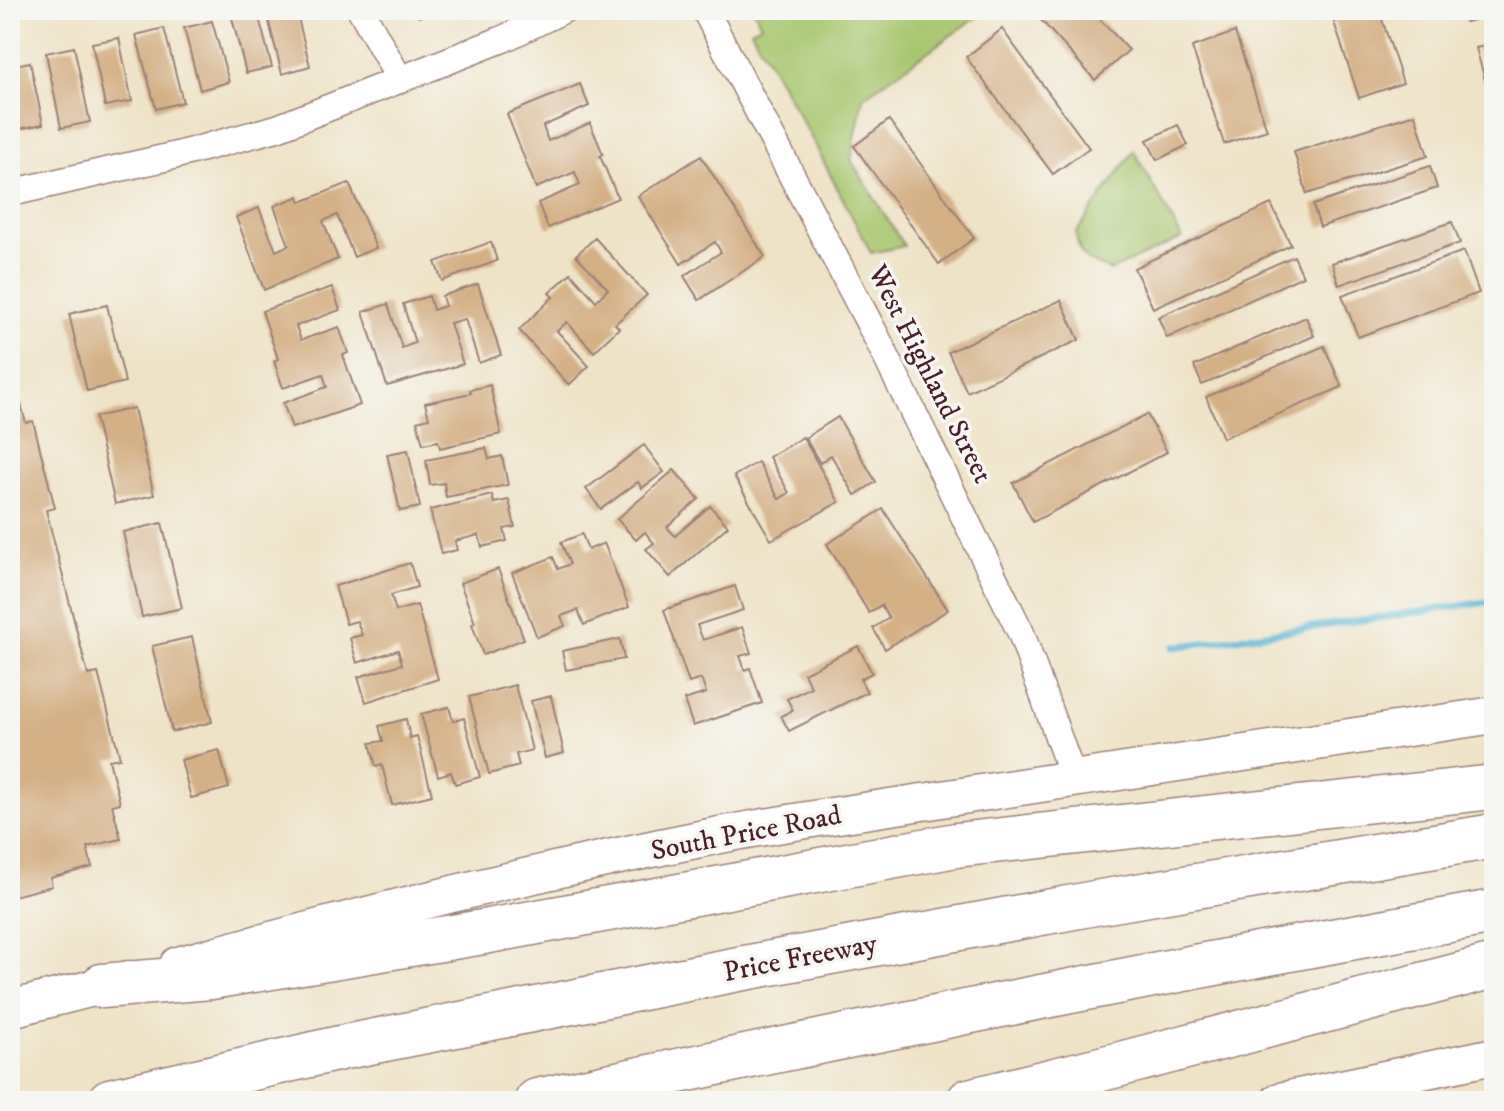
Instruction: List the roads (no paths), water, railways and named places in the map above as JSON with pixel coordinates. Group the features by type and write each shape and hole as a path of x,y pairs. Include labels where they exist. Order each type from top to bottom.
{"highway":[{"path":"102,986 211,977 483,932 956,845 1494,787"},
{"name":"Price Freeway","path":"110,1101 340,1048 728,971 1095,903 1494,836"},
{"path":"537,1101 1120,981 1494,912"},
{"path":"969,1101 1494,966"}],"main road":[{"name":"South Price Road","path":"10,1009 311,928 699,840 1073,778 1494,715"},
{"path":"1279,1101 1494,1056"}],"street":[{"path":"361,10 400,80"},
{"path":"10,193 177,155 277,128 503,39 563,10"},
{"name":"West Highland Street","path":"705,10 877,338 1014,618 1073,778"}],"waterway":[{"path":"1174,647 1494,601"}]}
